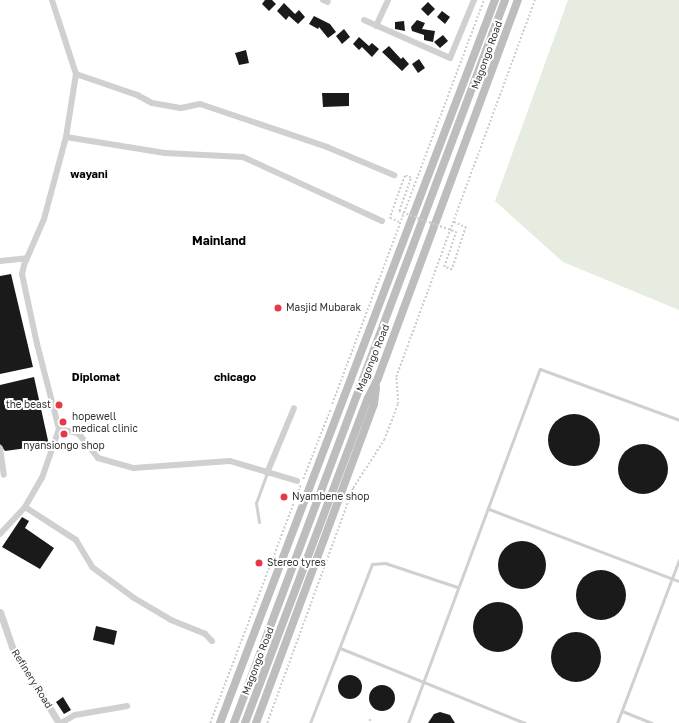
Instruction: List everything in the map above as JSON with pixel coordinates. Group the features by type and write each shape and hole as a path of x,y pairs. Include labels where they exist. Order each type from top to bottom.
{"main road":[{"path":"220,723 495,0"},
{"name":"Magongo Road","path":"234,723 293,561 505,0"},
{"name":"Magongo Road","path":"245,723 304,564 368,398 378,378 518,0"},
{"path":"256,723 374,404 378,378"}],"street":[{"path":"0,534 25,507 42,478 59,429 37,344 22,274 27,258 44,219 66,137 76,74 52,0"},
{"path":"376,26 388,0"},
{"path":"364,20 450,58 474,0"},
{"path":"76,74 137,95 152,103 181,108 200,104 327,147 394,175"},
{"path":"66,137 165,153 242,157 285,174 382,221"},
{"path":"0,260 27,258"},
{"path":"267,473 294,408"},
{"path":"59,429 78,433 98,458 134,468 230,461 297,481"},
{"path":"0,448 4,476"},
{"path":"25,507 76,540 92,567 134,598 171,620 205,634 212,641"},
{"name":"Refinery Road","path":"0,612 12,647 60,723"},
{"path":"60,723 74,715 127,706"}],"lane":[{"path":"408,723 425,682 457,587 489,510 540,369 679,420"},
{"path":"259,522 256,503 267,473"},
{"path":"489,510 679,580"},
{"path":"617,723 679,560"},
{"path":"310,723 370,568 375,563 385,563 457,587"},
{"path":"340,648 525,723"},
{"path":"622,711 652,723"}],"path":[{"path":"210,723 484,0"},
{"path":"267,723 353,488 384,440 398,404 396,377 535,0"},
{"path":"400,222 390,218 405,176 411,178 399,211 456,232 444,267 452,270 466,227 454,222"}],"shaded area":[{"path":"568,0 679,0 679,310 563,262 495,201"}],"building":[{"path":"265,0 272,0 276,4 269,11 262,4"},
{"path":"428,2 435,9 428,16 421,9"},
{"path":"284,3 295,14 299,10 305,17 298,24 289,16 286,20 277,11"},
{"path":"442,11 450,17 445,24 437,17"},
{"path":"314,16 330,24 336,32 328,38 319,27 318,29 309,24"},
{"path":"417,20 425,23 422,29 435,31 433,42 424,40 424,35 412,31 411,27"},
{"path":"404,21 405,31 395,29 395,22"},
{"path":"344,29 350,37 342,44 336,36"},
{"path":"443,35 448,41 440,48 434,42"},
{"path":"359,37 369,46 372,43 379,49 372,57 362,47 359,50 353,44"},
{"path":"389,46 401,59 403,57 409,64 402,71 382,52"},
{"path":"246,50 249,63 239,65 235,53"},
{"path":"419,59 425,68 418,73 412,64"},
{"path":"322,93 349,93 349,106 323,107"},
{"path":"11,274 33,367 0,374 0,276"},
{"path":"34,377 49,445 5,451 0,444 0,385"},
{"path":"569,414 579,414 589,418 596,425 600,435 600,445 596,455 589,462 579,466 569,466 559,462 552,455 548,445 548,435 552,425 559,418"},
{"path":"643,444 653,446 661,451 666,459 668,469 666,479 661,487 653,492 643,494 633,492 625,487 620,479 618,469 620,459 625,451 633,446"},
{"path":"22,517 29,521 25,528 54,548 40,569 2,547"},
{"path":"517,541 527,541 539,548 546,560 546,570 539,582 527,589 517,589 509,585 502,578 498,570 498,560 502,552 509,545"},
{"path":"601,570 611,572 619,577 624,585 626,595 624,605 619,613 611,618 601,620 591,618 583,613 578,605 576,595 578,585 583,577 591,572"},
{"path":"493,602 503,602 516,609 523,622 523,632 516,645 503,652 493,652 484,648 477,641 473,632 473,622 477,613 484,606"},
{"path":"96,626 117,631 114,645 93,640"},
{"path":"571,632 581,632 594,639 601,652 601,662 594,675 581,682 571,682 562,678 555,671 551,662 551,652 555,643 562,636"},
{"path":"350,675 355,676 361,682 361,692 355,698 350,699 345,698 339,692 338,687 339,682 345,676"},
{"path":"382,685 392,688 395,698 392,708 382,711 372,708 369,698 372,688"},
{"path":"63,697 71,710 64,714 56,702"},
{"path":"440,712 450,715 455,723 428,723 434,714"}],"place":[{"name":"Masjid Mubarak","path":"278,308"},
{"name":"the beast","path":"59,405"},
{"name":"hopewell medical clinic","path":"63,422"},
{"name":"nyansiongo shop","path":"64,434"},
{"name":"Nyambene shop","path":"284,497"},
{"name":"Stereo tyres","path":"259,563"}],"district":[{"name":"wayani","path":"89,174"},
{"name":"Mainland","path":"219,241"},
{"name":"Diplomat","path":"96,377"},
{"name":"chicago","path":"235,377"}]}
